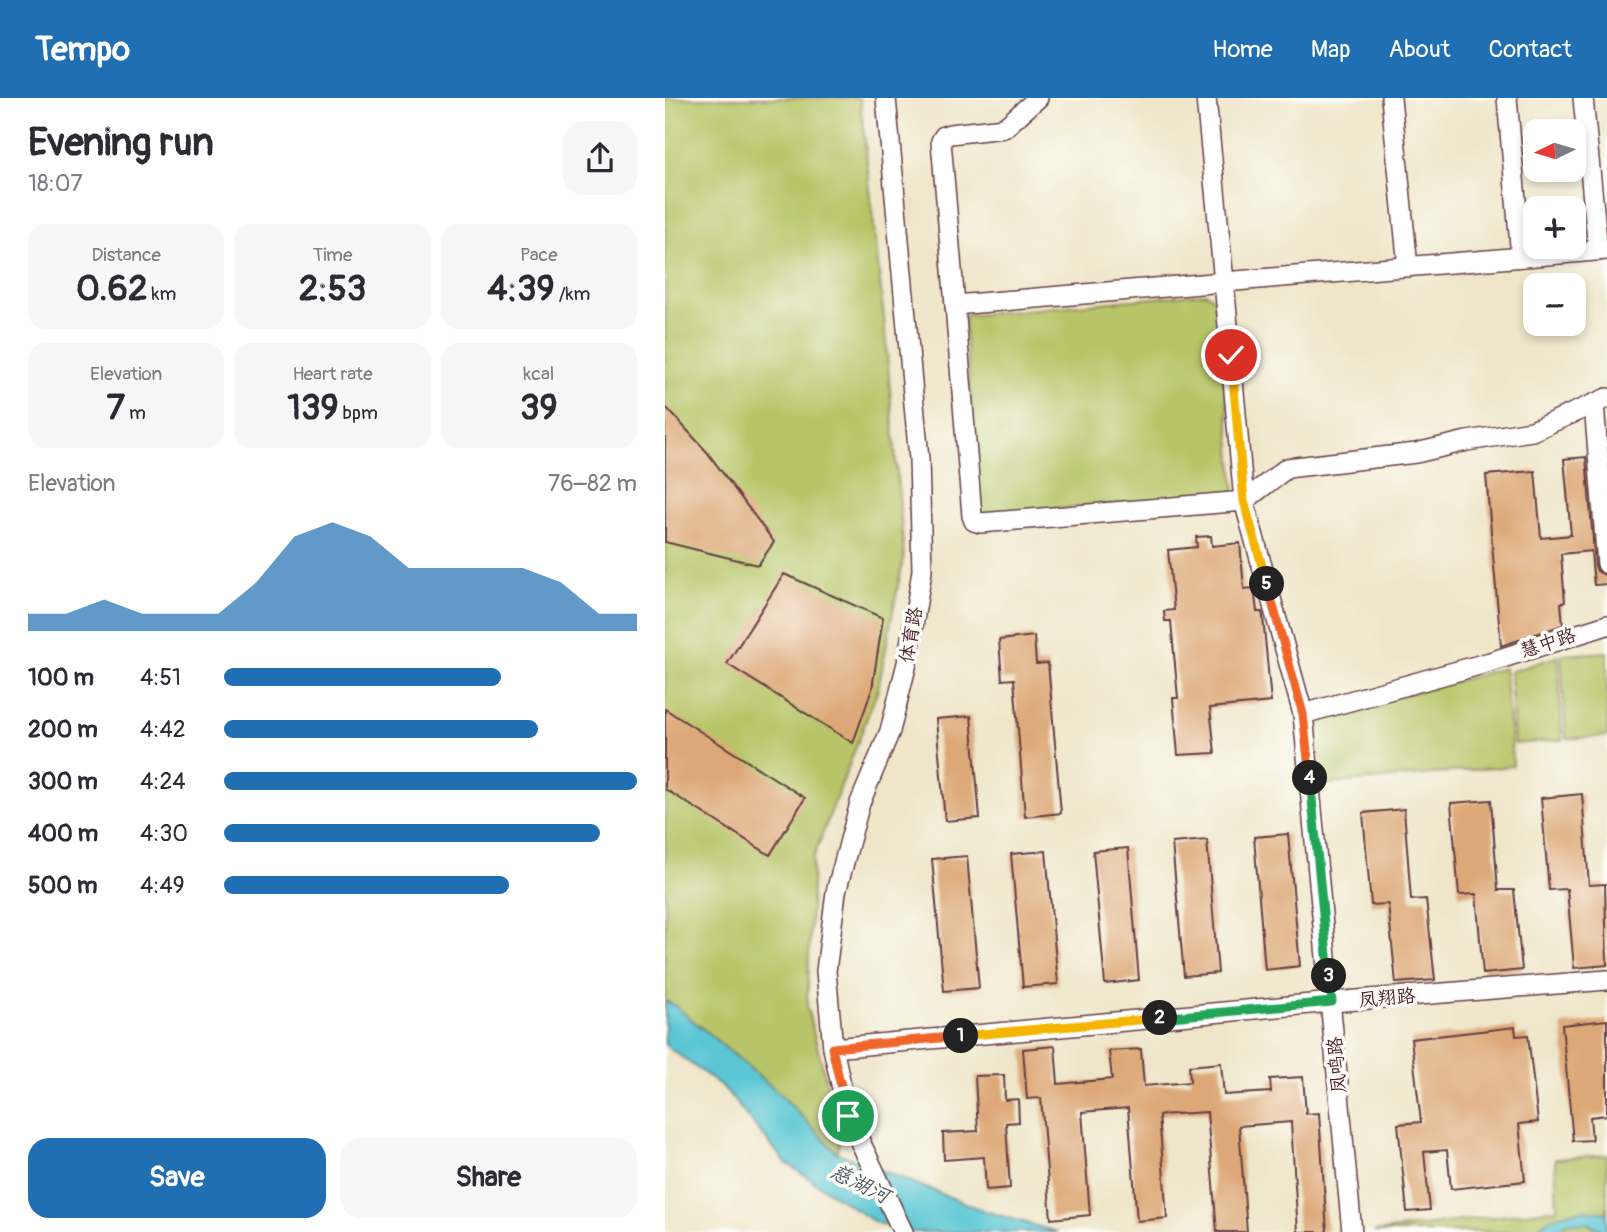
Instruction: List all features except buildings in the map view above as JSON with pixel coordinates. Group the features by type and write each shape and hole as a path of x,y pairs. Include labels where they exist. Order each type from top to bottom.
{"street":[{"name":"体育路","path":"886,98 919,459 922,571 907,663 890,731 860,803 836,892 826,971 832,1048 848,1116 903,1232"},
{"path":"1038,98 1004,128 947,134 941,141 974,521 980,523 1244,501 1287,468 1416,453 1467,441 1532,431 1600,401 1607,564"},
{"name":"凤鸣路","path":"1206,98 1244,501 1303,714 1352,1232"},
{"path":"1391,98 1408,267"},
{"path":"1507,98 1521,257"},
{"path":"955,306 1602,251 1583,98"},
{"name":"慧中路","path":"1303,714 1490,662 1607,625"},
{"name":"凤翔路","path":"832,1048 1332,1002 1607,980"}],"green space":[{"path":"665,98 860,98 884,319 904,555 878,689 813,859 807,1008 841,1137 837,1153 777,1091 674,1005 665,1001"},
{"path":"1206,293 1218,302 1235,493 980,516 964,316"},
{"path":"1607,652 1607,736 1566,739 1561,655"},
{"path":"1558,656 1562,740 1514,744 1510,672"},
{"path":"1504,668 1513,766 1319,785 1312,720"},
{"path":"1607,1155 1607,1232 1373,1232 1557,1209 1555,1159"}],"water":[{"name":"慈湖河","path":"665,1001 674,1005 777,1091 837,1153 985,1211 1057,1232 905,1232 875,1222 786,1163 723,1087 665,1045"},
{"path":"1587,1210 1607,1213 1607,1232 1588,1224 1568,1222 1555,1232 1535,1232 1551,1219"}],"route":[{"path":"848,1116 832,1048 1332,1002 1303,714 1244,501 1231,355"}]}
